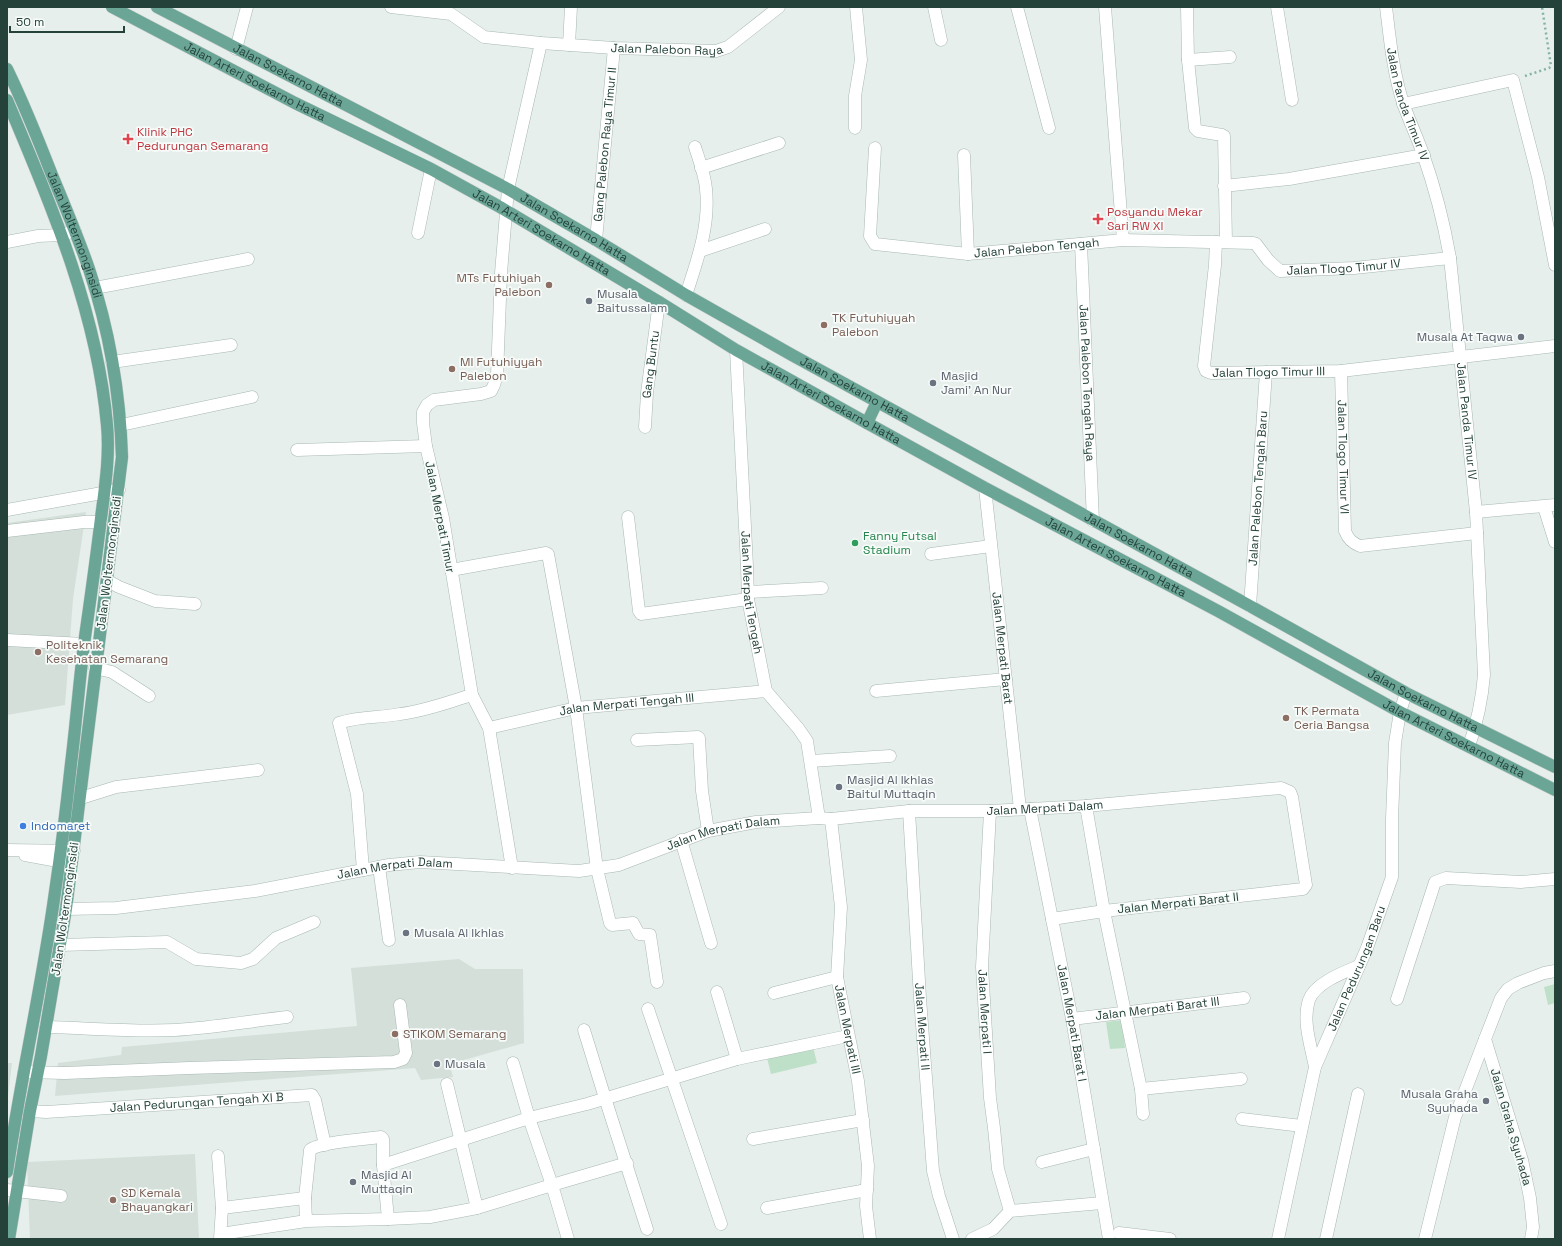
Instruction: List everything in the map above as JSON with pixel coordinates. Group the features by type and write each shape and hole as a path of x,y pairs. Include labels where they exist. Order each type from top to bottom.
{"main road":[{"name":"Jalan Arteri Soekarno Hatta","path":"112,7 296,103 430,169 507,212 659,302 736,350 867,423 985,488 1218,611 1400,712 1555,790"},
{"name":"Jalan Soekarno Hatta","path":"156,7 508,189 596,240 686,295 877,402 1406,693 1476,726 1555,767"},
{"name":"Jalan Woltermonginsidi","path":"7,69 75,231 94,288 112,362 121,425 122,457 108,581 95,668 81,798 66,909 19,1179 12,1191 9,1239"},
{"name":"Jalan Woltermonginsidi","path":"7,101 61,235 81,291 101,381 107,425 108,456 105,492 84,644 60,856 40,984 7,1172"},
{"path":"867,423 877,402"}],"street":[{"path":"236,48 247,7"},
{"path":"391,7 451,10"},
{"path":"569,45 571,7"},
{"name":"Jalan Palebon Raya","path":"451,10 484,37 541,44 614,48 719,50 728,47 779,7"},
{"path":"855,128 855,96 861,60 856,7"},
{"path":"934,7 941,40"},
{"path":"1017,7 1049,128"},
{"path":"1105,7 1123,240"},
{"path":"1187,7 1188,60 1196,129 1198,131 1224,136 1224,186 1221,242"},
{"path":"1277,7 1292,100"},
{"name":"Jalan Panda Timur IV","path":"1386,7 1392,58 1403,104 1424,155 1444,222 1450,258 1476,512 1484,675 1476,726 1470,746"},
{"path":"508,189 541,44"},
{"name":"Gang Palebon Raya Timur II","path":"596,240 614,48"},
{"path":"1188,60 1230,57"},
{"path":"1403,104 1513,80 1538,177 1555,265"},
{"path":"701,168 779,143"},
{"path":"686,295 704,234 707,197 706,182 695,147"},
{"name":"Jalan Palebon Tengah","path":"875,148 870,236 875,244 968,254 1123,240 1221,242"},
{"path":"964,155 968,254"},
{"path":"1224,186 1289,178 1424,155"},
{"path":"418,233 430,169"},
{"name":"Jalan Merpati Timur","path":"508,189 501,273 497,376 494,385 490,391 482,394 434,400 427,405 423,412 426,446 443,518 472,695 489,728 512,868"},
{"path":"700,251 765,229"},
{"path":"7,242 38,236 61,235 75,231"},
{"name":"Jalan Tlogo Timur IV","path":"1221,242 1255,244 1268,260 1280,271 1354,268 1450,258"},
{"name":"Jalan Tlogo Timur III","path":"1221,242 1215,265 1204,366 1206,371 1210,373 1341,371 1555,346"},
{"name":"Jalan Palebon Tengah Raya","path":"1081,244 1093,521"},
{"path":"94,288 248,259"},
{"name":"Gang Buntu","path":"645,427 646,393 659,302"},
{"path":"112,362 231,344"},
{"name":"Jalan Merpati Tengah","path":"736,350 748,595 766,691 798,728 807,742 825,818"},
{"name":"Jalan Tlogo Timur VI","path":"1341,371 1345,531 1350,541 1360,546 1477,533"},
{"name":"Jalan Palebon Tengah Baru","path":"1250,606 1266,372"},
{"path":"121,425 252,397"},
{"path":"297,450 426,446"},
{"name":"Jalan Merpati Barat","path":"985,488 1006,679 1025,809"},
{"path":"7,510 119,490"},
{"path":"1476,512 1549,506 1555,542"},
{"path":"628,517 639,611 641,614 748,595 822,588"},
{"path":"7,531 84,522 101,522"},
{"path":"931,554 991,546"},
{"path":"451,570 547,553 576,708 597,869 610,924 633,923 639,934 649,934 651,936 657,982"},
{"path":"108,581 119,587 155,601 195,604"},
{"path":"7,640 84,644"},
{"path":"95,668 112,672 149,696"},
{"path":"876,691 1006,679"},
{"name":"Jalan Merpati Tengah III","path":"489,728 576,708 766,691"},
{"name":"Jalan Pedurungan Baru","path":"1278,1239 1315,1067 1367,948 1392,877 1392,819 1395,743 1400,712 1406,693"},
{"path":"364,870 356,794 339,723 375,716 417,712 472,695"},
{"path":"637,740 699,738 702,791 708,831"},
{"path":"811,761 890,756"},
{"path":"81,798 116,787 258,770"},
{"name":"Jalan Merpati Dalam","path":"66,909 116,908 255,891 379,867 420,862 579,871 597,869 619,865 708,831 756,822 909,811 990,811 1086,806 1281,788 1290,792 1292,797 1306,885 1304,888"},
{"path":"1086,806 1104,911 1126,1012 1141,1089 1144,1114"},
{"name":"Jalan Merpati Barat I","path":"1025,809 1052,919 1072,1020 1109,1239"},
{"name":"Jalan Merpati II","path":"909,811 920,998 933,1171 939,1196 953,1239"},
{"name":"Jalan Merpati I","path":"990,811 982,967 990,1098 998,1169 1010,1211"},
{"name":"Jalan Merpati III","path":"825,818 841,907 837,977 858,1082 863,1120 868,1166 866,1206 870,1239"},
{"path":"682,840 711,943"},
{"path":"9,850 31,857 60,856 74,851"},
{"path":"60,856 72,864"},
{"path":"379,867 389,940"},
{"path":"1397,999 1435,882 1446,878 1522,882 1555,879"},
{"name":"Jalan Merpati Barat II","path":"1052,919 1104,911 1304,888"},
{"path":"60,945 167,942 196,959 241,963 253,959 276,938 314,922"},
{"path":"1315,1067 1308,1033 1307,1017 1309,999 1314,992 1327,981 1359,966"},
{"name":"Jalan Graha Syuhada","path":"1425,1239 1455,1117 1500,998 1508,989 1525,980 1544,973 1555,971"},
{"path":"774,993 837,977"},
{"path":"717,992 737,1059"},
{"name":"Jalan Merpati Barat III","path":"1072,1020 1244,998"},
{"path":"24,1072 65,1073 394,1062 403,1059 406,1053 400,1005"},
{"path":"648,1009 721,1224"},
{"path":"46,1027 86,1028 118,1031 176,1030 287,1017"},
{"path":"584,1030 647,1229"},
{"path":"383,1165 529,1118 672,1079 737,1059 848,1036"},
{"name":"Jalan Graha Syuhada","path":"1485,1039 1522,1160 1530,1198 1533,1227 1531,1239"},
{"path":"513,1063 568,1239"},
{"path":"1141,1089 1241,1080"},
{"path":"447,1084 478,1208"},
{"path":"1326,1239 1358,1094"},
{"name":"Jalan Pedurungan Tengah XI B","path":"30,1111 46,1112 312,1095 315,1100 325,1145"},
{"path":"1242,1119 1302,1126"},
{"path":"753,1139 863,1120"},
{"path":"306,1221 305,1198 310,1150 312,1148 325,1145 381,1137 384,1141 383,1165 388,1219"},
{"path":"1042,1162 1094,1149"},
{"path":"218,1156 222,1208 221,1236 306,1221 430,1217 478,1208 627,1163"},
{"path":"7,1176 19,1179"},
{"path":"768,1208 867,1190"},
{"path":"12,1191 61,1196"},
{"path":"222,1208 305,1198"},
{"path":"972,1239 994,1234 1010,1211 1102,1202"},
{"path":"1119,1232 1170,1239"}],"path":[{"path":"1513,80 1551,66 1542,7"}],"shaded area":[{"name":"Politeknik Kesehatan Semarang","path":"86,512 73,599 65,705 7,715 7,523"},
{"name":"STIKOM Semarang","path":"459,959 475,969 523,969 524,1043 453,1063 451,1070 453,1077 421,1080 415,1068 55,1096 58,1063 121,1055 122,1047 357,1026 351,968"},
{"path":"7,1063 12,1063 7,1104"},
{"name":"SD Kemala Bhayangkari","path":"195,1154 199,1239 30,1239 27,1162"}],"green space":[{"path":"1555,984 1555,1003 1548,1005 1544,987"},
{"path":"1122,1020 1125,1048 1110,1049 1106,1022"},
{"path":"813,1047 817,1063 771,1074 767,1058"}],"place":[{"name":"Klinik PHC Pedurungan Semarang","path":"128,139"},
{"name":"Posyandu Mekar Sari RW XI","path":"1098,219"},
{"name":"MTs Futuhiyah Palebon","path":"549,285"},
{"name":"Musala Baitussalam","path":"589,301"},
{"name":"TK Futuhiyyah Palebon","path":"824,325"},
{"name":"Musala At Taqwa","path":"1521,337"},
{"name":"MI Futuhiyyah Palebon","path":"452,369"},
{"name":"Masjid Jami' An Nur","path":"933,383"},
{"name":"Fanny Futsal Stadium","path":"855,543"},
{"name":"Politeknik Kesehatan Semarang","path":"38,652"},
{"name":"TK Permata Ceria Bangsa","path":"1286,718"},
{"name":"Masjid Al Ikhlas Baitul Muttaqin","path":"839,787"},
{"name":"Indomaret","path":"23,826"},
{"name":"Musala Al Ikhlas","path":"406,933"},
{"name":"STIKOM Semarang","path":"395,1034"},
{"name":"Musala","path":"437,1064"},
{"name":"Musala Graha Syuhada","path":"1486,1101"},
{"name":"Masjid Al Muttaqin","path":"353,1182"},
{"name":"SD Kemala Bhayangkari","path":"113,1200"}]}
